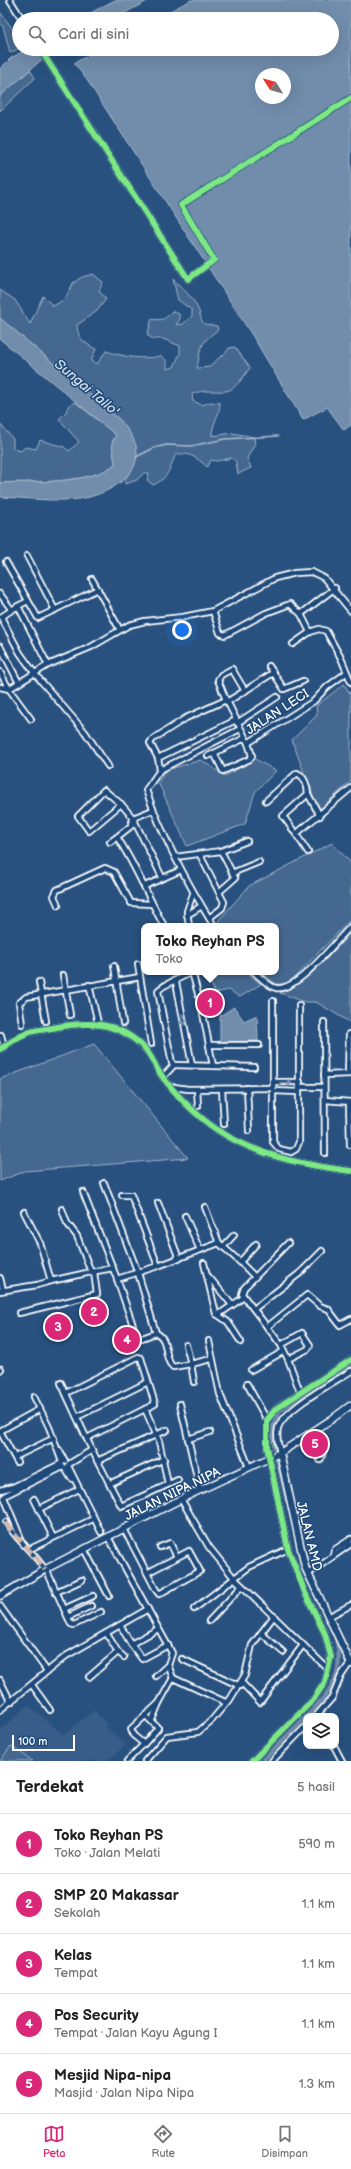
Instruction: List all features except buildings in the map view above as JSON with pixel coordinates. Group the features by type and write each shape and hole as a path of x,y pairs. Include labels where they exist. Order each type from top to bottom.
{"street":[{"path":"10,0 18,12"},
{"path":"45,56 188,279 214,260 181,205 351,98"},
{"path":"27,556 55,610"},
{"path":"6,562 38,618 98,589"},
{"path":"0,687 9,689 48,665 91,647 120,630 146,621 193,616 213,611 275,578 295,573 306,572 317,574 335,588 351,611"},
{"path":"92,579 120,630"},
{"path":"301,614 335,588"},
{"path":"0,594 11,609"},
{"path":"28,601 11,609 0,618 34,674 85,732 108,766"},
{"path":"213,611 222,635 288,604 301,614 310,632"},
{"path":"18,606 48,665"},
{"path":"293,644 310,632 319,629 326,631 342,658 346,673 351,682"},
{"path":"0,646 19,683"},
{"path":"269,666 284,689 303,681"},
{"path":"208,756 246,740 236,722 218,680 221,675 234,668 245,690"},
{"path":"0,672 9,689 31,719"},
{"name":"JALAN LECI","path":"214,753 223,771 250,759 252,756 246,740 314,701 327,687 346,673"},
{"path":"160,770 158,758 151,745 153,739 186,718 227,701 273,674"},
{"path":"158,758 236,722 277,697"},
{"path":"212,923 200,907 181,870 153,810 146,787 160,770 240,730"},
{"path":"266,801 297,773 301,775 308,788 308,794 320,816"},
{"path":"296,834 320,816 351,788"},
{"path":"121,804 90,831 78,816 104,790 121,804 133,818 162,877"},
{"path":"308,794 283,816 308,852"},
{"path":"133,818 153,810"},
{"path":"110,842 131,826 133,818"},
{"path":"117,837 145,886 152,904 162,923"},
{"path":"175,857 200,855 221,851 247,841"},
{"path":"220,892 234,880 221,851"},
{"path":"200,855 220,892 224,904 217,913 209,918"},
{"path":"232,873 260,862"},
{"path":"58,905 54,896 57,890 105,868 114,872 130,902 152,904"},
{"path":"145,886 162,877 181,870"},
{"path":"188,923 187,915 188,904 193,894"},
{"path":"187,915 200,907"},
{"path":"258,975 274,987 287,987 303,975 351,926"},
{"path":"138,964 152,1044"},
{"path":"114,966 123,1023"},
{"path":"63,975 70,1015"},
{"path":"174,1065 172,1063 158,992 161,987 176,982 187,975"},
{"path":"193,975 213,1066"},
{"path":"22,1024 20,1001 26,997 115,980 140,977"},
{"path":"39,982 46,1021"},
{"path":"176,982 192,1066"},
{"path":"89,985 98,1023"},
{"path":"273,1001 273,1142 276,1147 286,1151 294,1151 299,1142 299,1005"},
{"path":"324,1022 325,1153"},
{"path":"1,1036 2,1048 24,1034 73,1024 98,1023 113,1028 132,1038 145,1049 163,1077 186,1104 216,1129 246,1146 286,1159 351,1171"},
{"path":"324,1075 350,1074 349,1034"},
{"path":"209,1045 260,1045"},
{"path":"174,1065 254,1067"},
{"path":"163,1077 174,1065"},
{"path":"174,1087 222,1089 324,1087"},
{"path":"273,1087 300,1087"},
{"path":"247,1088 249,1131"},
{"path":"197,1089 198,1106"},
{"path":"222,1089 224,1124"},
{"path":"325,1100 350,1102 350,1145"},
{"path":"286,1151 286,1159"},
{"path":"104,1183 138,1273 156,1333 165,1344 171,1366 190,1364 211,1359"},
{"path":"83,1192 113,1268 137,1337 142,1338 156,1333"},
{"path":"122,1195 131,1194 158,1266"},
{"path":"158,1203 179,1259"},
{"path":"205,1207 219,1244 255,1277"},
{"path":"19,1313 97,1294 92,1272 77,1236 67,1223 62,1209"},
{"path":"24,1212 40,1243 51,1281"},
{"path":"185,1216 200,1250"},
{"path":"223,1247 234,1235"},
{"path":"288,1243 243,1289 244,1298 254,1309 284,1351 300,1392"},
{"path":"117,1279 179,1259 219,1244"},
{"path":"240,1262 256,1244"},
{"path":"254,1309 300,1273 322,1251"},
{"path":"204,1263 209,1277 216,1314 228,1322 241,1342"},
{"path":"0,1278 2,1290 37,1285 113,1268"},
{"path":"209,1277 232,1305"},
{"path":"267,1327 307,1295 320,1306 328,1309 340,1325 351,1319"},
{"path":"218,1314 244,1298"},
{"path":"281,1346 302,1333 310,1345 308,1349 288,1359"},
{"path":"209,1341 211,1359 224,1406 248,1467"},
{"path":"186,1345 194,1382"},
{"path":"251,1370 284,1351"},
{"path":"66,1393 138,1357 141,1358 155,1401 153,1405 87,1438"},
{"path":"267,1420 276,1410 300,1392 351,1360"},
{"path":"279,1453 277,1434 282,1420 292,1410 351,1371"},
{"path":"77,1417 148,1382"},
{"path":"61,1383 97,1461 120,1506 124,1506 178,1480"},
{"path":"247,1384 267,1420 266,1438 288,1549 306,1595 329,1645 331,1657 324,1682 312,1700 252,1761"},
{"path":"34,1397 65,1464 101,1532"},
{"path":"180,1404 200,1490"},
{"name":"JALAN NIPA NIPA","path":"0,1596 45,1569 181,1499 279,1453 351,1404"},
{"path":"17,1462 0,1431 40,1409"},
{"path":"145,1409 156,1434 164,1459 168,1484"},
{"path":"97,1461 166,1430"},
{"path":"313,1431 323,1447 324,1452 320,1460"},
{"path":"188,1439 210,1432"},
{"path":"15,1457 54,1438"},
{"path":"2,1495 92,1450"},
{"name":"JALAN AMD","path":"279,1453 301,1554 308,1574 330,1616 350,1661"},
{"path":"109,1484 164,1459"},
{"path":"20,1536 2,1495 2,1488 65,1464"},
{"path":"39,1509 78,1489"},
{"path":"181,1499 209,1547 234,1578 328,1669"},
{"path":"34,1500 53,1537"},
{"path":"30,1549 93,1519"},
{"path":"6,1522 13,1535 20,1540 45,1569 71,1624 74,1625 101,1612"},
{"path":"124,1529 147,1573 158,1592 161,1594 199,1572 189,1551 147,1573"},
{"path":"108,1537 173,1654 168,1665 156,1676"},
{"path":"333,1556 334,1550 351,1539"},
{"path":"160,1547 170,1543 177,1557"},
{"path":"308,1574 351,1544"},
{"path":"194,1609 234,1578 263,1559 288,1549"},
{"path":"84,1550 109,1596"},
{"path":"56,1592 82,1580"},
{"path":"208,1621 242,1586"},
{"path":"64,1609 93,1596"},
{"path":"330,1616 351,1605"},
{"path":"0,1606 47,1671"},
{"path":"68,1617 91,1606"},
{"path":"0,1710 66,1656 107,1634 148,1609"},
{"path":"145,1761 167,1736 195,1733 202,1729 227,1702 241,1684 250,1660 252,1645 274,1616"},
{"path":"120,1625 142,1659 168,1645"},
{"path":"131,1644 158,1629"},
{"path":"261,1633 283,1652"},
{"path":"107,1634 118,1652 124,1657"},
{"path":"182,1659 241,1684 260,1702 303,1645"},
{"path":"89,1677 118,1652"},
{"path":"319,1713 332,1698 341,1676 350,1661"},
{"path":"168,1665 173,1678 227,1702"},
{"path":"152,1720 159,1703 173,1678"},
{"path":"0,1680 11,1702"},
{"path":"32,1685 50,1710"},
{"path":"144,1744 131,1730 159,1703"},
{"path":"127,1761 158,1728 152,1720 145,1715"},
{"path":"272,1761 303,1729"},
{"path":"336,1749 342,1761"}],"shaded area":[{"path":"115,0 149,0 127,12 92,12"},
{"path":"191,0 351,0 351,425 344,430 327,407 303,420 252,335 87,80 74,63 88,56 339,56 339,12 168,12"},
{"path":"0,12 12,28 12,52 10,53 3,26 0,24"},
{"path":"15,56 46,56 0,96 0,69"},
{"path":"30,70 35,78 0,111 0,96"},
{"path":"93,274 103,282 99,291 106,299 97,311 77,325 82,340 96,349 91,361 97,364 106,351 134,357 147,358 161,356 167,361 167,369 174,367 180,353 180,346 163,339 153,339 147,335 152,319 164,319 172,311 179,314 180,319 176,325 183,324 192,316 192,310 178,300 173,279 193,301 204,324 217,326 218,330 204,342 202,346 197,368 210,367 229,348 235,347 250,368 240,382 230,390 226,391 205,391 192,394 193,401 202,405 210,402 220,403 212,436 232,433 254,437 255,444 247,458 251,468 238,474 236,462 232,458 217,461 211,460 207,467 193,456 176,454 168,472 162,479 153,485 147,480 149,474 145,472 137,480 125,484 125,479 134,466 137,453 121,421 0,318 0,290 15,300 30,324 43,296 53,306 65,299 73,283 82,277"},
{"path":"0,318 121,421 129,432 137,449 135,463 125,479 117,485 98,494 79,499 50,500 0,497 0,483 60,481 91,476 104,471 115,464 112,443 116,435 0,339"},
{"path":"75,402 116,435 112,443 115,464 104,471 91,476 76,479 44,482 0,483 0,424 13,439 13,449 21,451 25,447 36,449 40,440 64,447 69,451 79,442 59,419 66,412 68,406"},
{"path":"344,684 351,695 351,781 318,811 292,740 317,715 316,706"},
{"path":"255,759 276,771 255,792 245,824 187,846 158,782 167,770 201,760 225,776"},
{"path":"332,843 351,863 351,919 288,984 276,984 265,975 279,975 279,923 219,923 218,921 249,886"},
{"path":"351,933 351,1023 316,1002 305,1002 280,993 300,981 327,959"},
{"path":"250,975 261,984 240,997 229,990 215,993 208,976"},
{"path":"234,1007 244,1021 257,1015 258,1041 220,1042 220,1016"},
{"path":"94,1044 188,1158 25,1171 0,1181 0,1079"},
{"path":"28,1705 64,1735 94,1710 108,1725 106,1727 126,1745 107,1761 0,1761 0,1731"},
{"path":"11,1746 33,1761 0,1761"}],"waterway":[{"path":"136,457 154,448 166,445 191,446 225,439 278,436"},
{"path":"287,1501 273,1440 273,1427 279,1411 351,1364"},
{"path":"310,1713 330,1689 338,1670 338,1648 335,1635"},
{"path":"262,1761 303,1720"}],"marked path":[{"path":"6,1522 15,1535 36,1557 45,1570"}],"cycle path":[{"path":"45,56 188,279 214,260 181,205 351,98"},
{"path":"0,1049 20,1036 37,1030 78,1024 102,1025 113,1028 124,1032 135,1039 151,1057 159,1072 171,1088 185,1103 216,1129 231,1138 264,1153 316,1166 351,1171"},
{"path":"252,1761 313,1700 325,1682 331,1657 325,1634 306,1595 288,1549 267,1447 267,1420 276,1409 351,1360"}],"place":[{"name":"Toko Reyhan PS","path":"210,1003"},
{"name":"SMP 20 Makassar","path":"94,1312"},
{"name":"Kelas","path":"58,1327"},
{"name":"Pos Security","path":"127,1340"},
{"name":"Mesjid Nipa-nipa","path":"315,1444"}],"water label":[{"name":"Sungai Tallo'","path":"87,387"}]}
